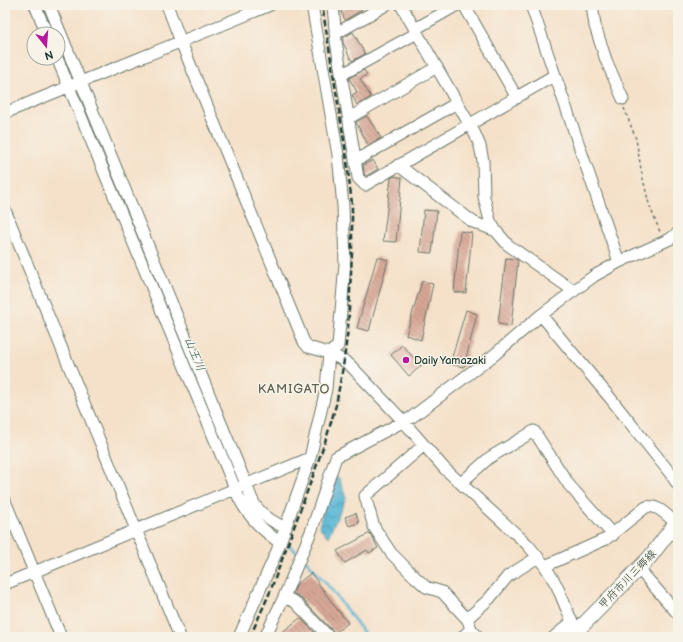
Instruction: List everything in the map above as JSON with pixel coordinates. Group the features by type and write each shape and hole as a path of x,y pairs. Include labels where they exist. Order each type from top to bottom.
{"main road":[{"name":"甲府市川三郷線","path":"577,631 650,557 677,522"}],"street":[{"path":"35,5 44,26"},
{"path":"49,5 75,84 241,486 255,504 274,523 283,536"},
{"path":"167,5 304,342 308,347 329,353 350,364 444,468 528,545 545,566 577,631 554,637"},
{"path":"5,113 270,5"},
{"path":"239,637 283,536 310,458 326,389 329,353 338,346 346,264 343,206 338,155 312,5"},
{"path":"333,5 358,178 365,184 555,75"},
{"path":"336,34 386,5"},
{"path":"401,5 475,134 480,146 483,161 484,197 490,221 496,231 508,245 574,291"},
{"path":"342,75 457,5"},
{"path":"464,5 517,98"},
{"path":"531,5 619,262"},
{"path":"592,5 595,26 606,60 623,99"},
{"path":"63,66 75,84"},
{"path":"349,118 437,67"},
{"path":"355,161 457,103"},
{"path":"398,165 473,222 496,231"},
{"path":"5,210 180,637"},
{"path":"265,637 284,597 312,529 336,457 412,418 494,355 541,315 594,276 619,262 664,242 678,233"},
{"path":"541,315 611,399 670,473 678,486"},
{"path":"461,483 489,458 534,431 569,485 613,535"},
{"path":"424,445 365,496 374,527 391,553 426,587 442,592 470,631"},
{"path":"5,584 310,458"},
{"path":"241,486 239,498 253,520 264,531 283,536"},
{"path":"5,501 61,637"},
{"path":"545,566 613,535 646,507 651,506 658,508 677,522"},
{"path":"470,631 469,617 489,598 508,576 538,557"},
{"path":"638,568 678,614"},
{"path":"284,597 295,602 329,637"}],"path":[{"path":"623,99 623,105 636,139 649,204 664,242"}],"water":[{"path":"334,476 339,478 346,498 328,537 319,526"}],"building":[{"path":"351,5 359,5 362,10 345,20 341,11"},
{"path":"353,32 365,54 352,61 343,43 343,38"},
{"path":"364,70 367,75 360,79 371,97 357,105 352,95 357,92 349,78"},
{"path":"367,116 381,138 368,145 356,122"},
{"path":"373,160 378,169 366,176 364,174 363,165"},
{"path":"394,176 402,178 396,242 383,241 391,178"},
{"path":"424,210 437,211 432,253 420,252"},
{"path":"460,231 472,233 466,293 454,292"},
{"path":"377,257 388,260 369,331 357,328"},
{"path":"506,258 518,260 511,326 498,324"},
{"path":"422,281 433,284 421,340 406,335"},
{"path":"466,310 477,314 464,367 450,364"},
{"name":"Daily Yamazaki","path":"402,345 421,366 409,376 391,355"},
{"path":"356,513 359,523 349,526 345,517"},
{"path":"370,533 378,548 369,553 367,550 345,563 337,551"},
{"path":"311,573 348,623 335,633 300,597 293,593 297,584"},
{"path":"300,618 319,637 276,637 286,629"}],"waterway":[{"name":"山王川","path":"42,5 51,26"},
{"name":"山王川","path":"66,64 74,82"},
{"name":"山王川","path":"75,86 240,485"},
{"name":"山王川","path":"242,489 246,500"},
{"name":"山王川","path":"284,541 298,553"},
{"name":"山王川","path":"304,558 331,589 367,637"}],"railway":[{"path":"250,637 270,592 327,436 336,405 348,329 352,253 352,204 346,153 322,5"}],"place":[{"name":"Daily Yamazaki","path":"406,360"}],"district":[{"name":"KAMIGATO","path":"294,388"}]}
